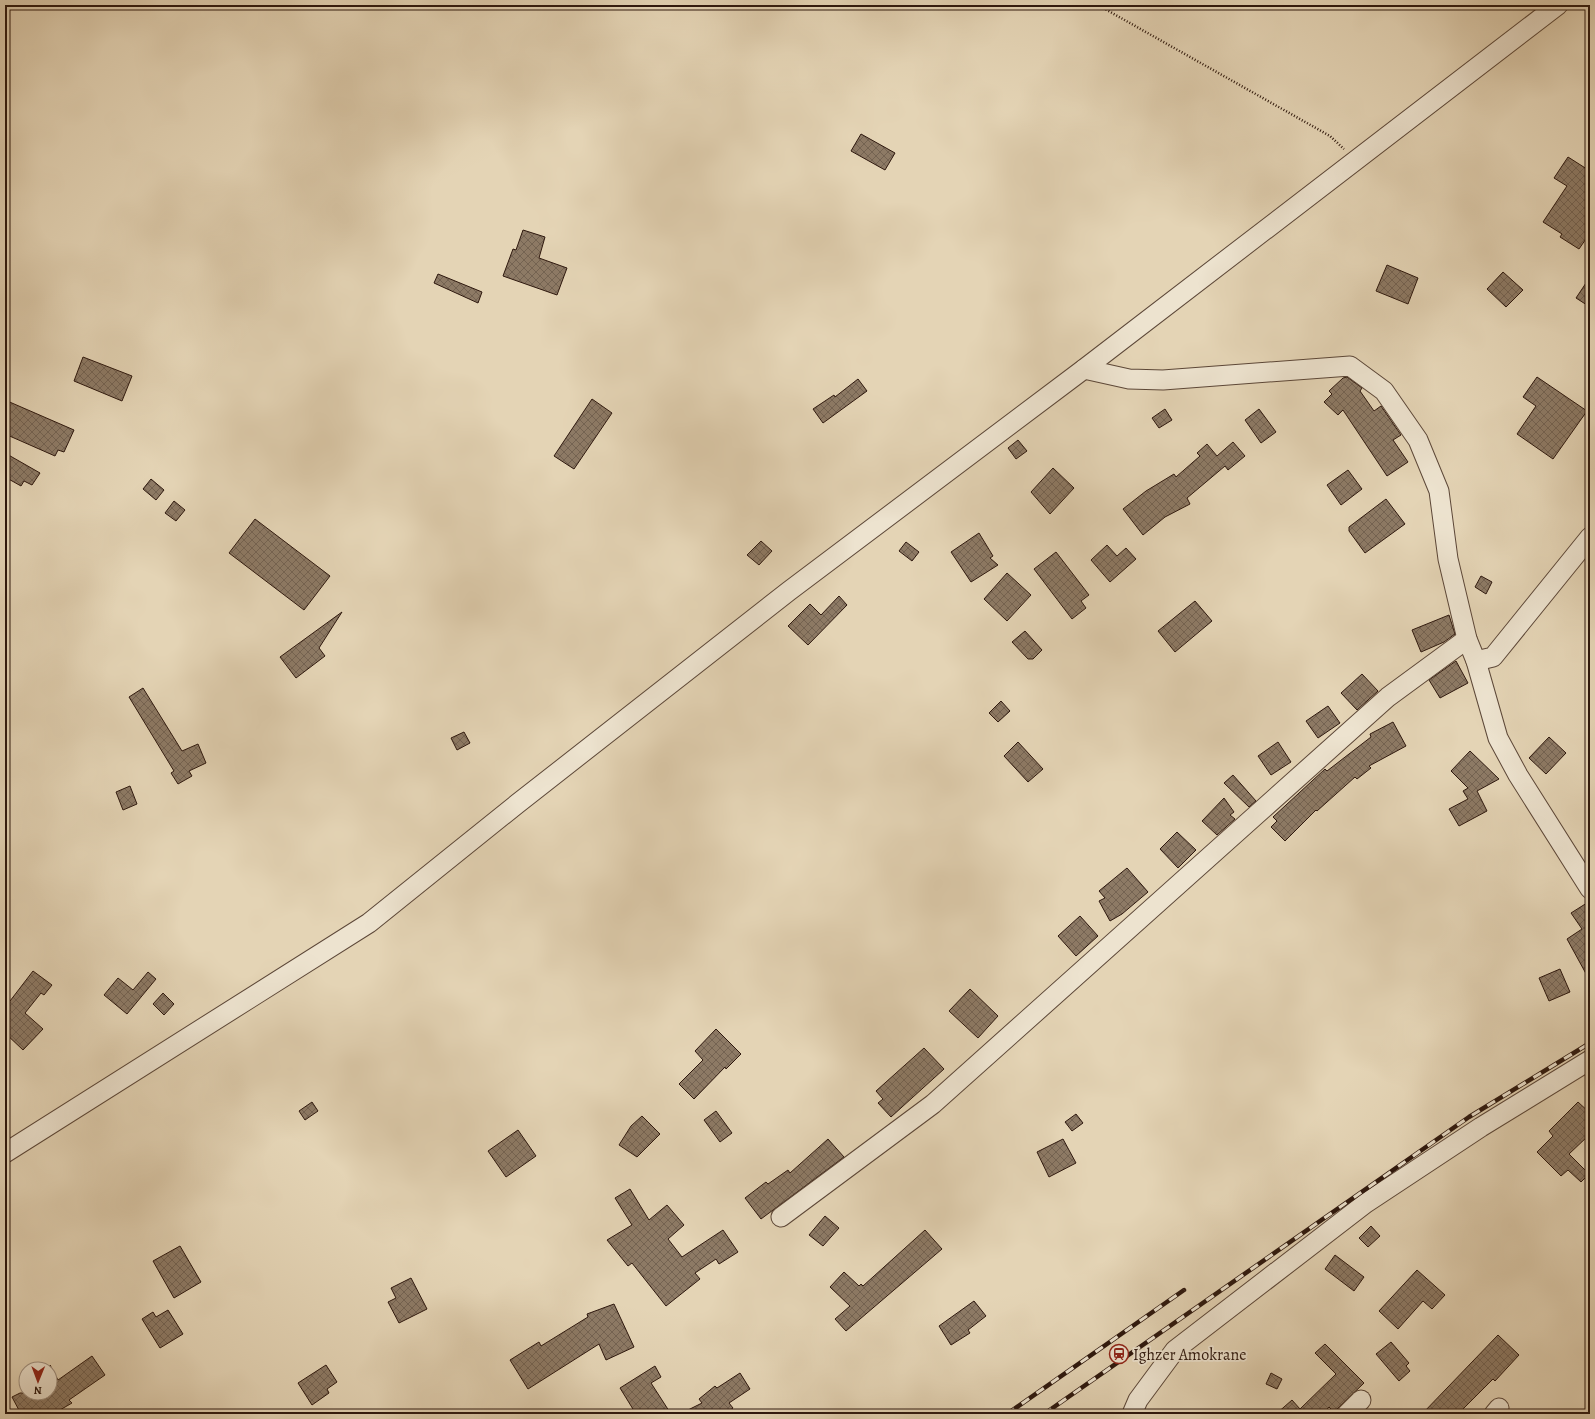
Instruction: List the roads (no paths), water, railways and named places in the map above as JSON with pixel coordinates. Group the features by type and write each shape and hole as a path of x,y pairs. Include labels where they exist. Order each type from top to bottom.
{"street":[{"path":"5,1153 369,923 530,794 777,601 1558,5"},
{"path":"1084,368 1129,379 1163,380 1350,366 1384,391 1418,440 1439,491 1448,558 1467,639 1476,661 1498,738 1518,775 1590,889"},
{"path":"1476,661 1493,657 1590,537"},
{"path":"781,1217 933,1104 1388,697 1467,639"},
{"path":"1132,1414 1138,1400 1175,1350 1366,1203 1481,1127 1590,1060"},
{"path":"1346,1414 1362,1400"}],"railway":[{"path":"1044,1414 1469,1117 1590,1043"},
{"path":"1007,1414 1184,1290"}],"place":[{"name":"Ighzer Amokrane","path":"1119,1354"}]}
